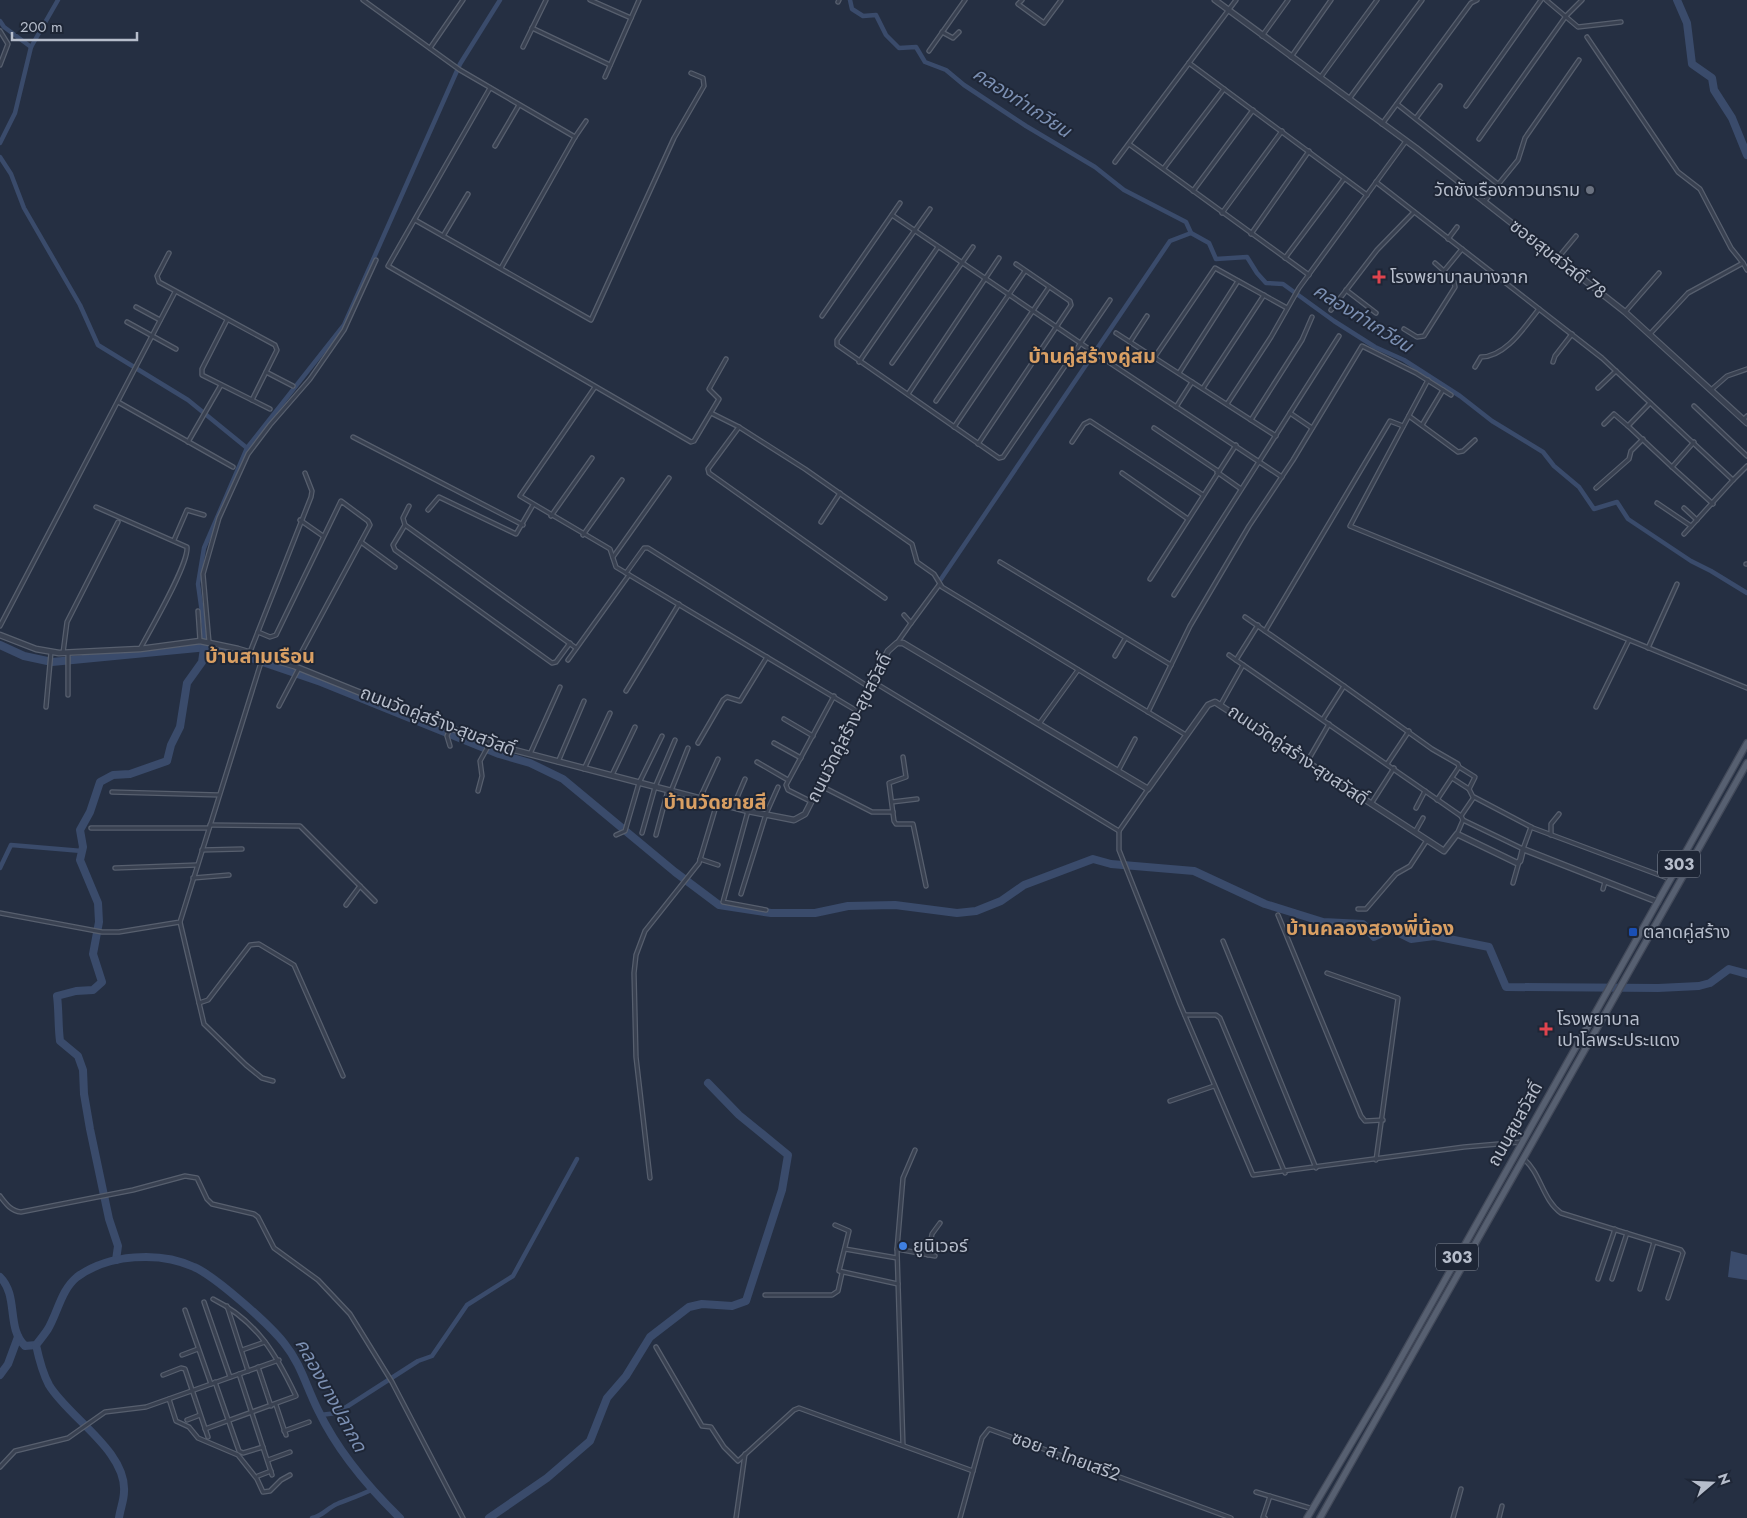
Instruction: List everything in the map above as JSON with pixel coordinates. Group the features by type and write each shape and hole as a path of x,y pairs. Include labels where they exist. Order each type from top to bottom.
{"main road":[{"name":"ถนนสุขสวัสดิ์","path":"1307,1518 1387,1383 1747,743"},
{"name":"ถนนสุขสวัสดิ์","path":"1320,1518 1747,763"}],"street":[{"path":"363,0 460,70 575,137"},
{"path":"430,48 463,0"},
{"path":"523,47 546,0"},
{"path":"590,0 631,18"},
{"path":"605,77 639,0"},
{"path":"929,51 965,0"},
{"path":"1022,0 1018,4 1044,23 1060,0"},
{"name":"ซอยสุขสวัสดิ์ 78","path":"1215,0 1290,58 1406,141 1558,259 1625,312 1746,420"},
{"path":"1115,162 1236,0"},
{"path":"1261,36 1288,0"},
{"path":"1290,58 1331,0"},
{"path":"1319,78 1376,0"},
{"path":"1349,100 1422,0"},
{"path":"1382,124 1471,3 1477,0"},
{"path":"1466,106 1540,0"},
{"path":"1546,0 1578,27 1621,22"},
{"path":"1479,139 1566,16 1582,0"},
{"path":"532,28 610,65"},
{"path":"0,31 8,44 0,65"},
{"path":"942,32 953,38 959,32"},
{"path":"1587,37 1678,172 1700,189 1731,248 1747,270"},
{"path":"1484,202 1518,160 1523,143 1530,130 1579,60"},
{"path":"1190,63 1367,196"},
{"path":"415,220 588,319 592,318 667,152 704,86 703,78 691,73"},
{"path":"1416,118 1440,86"},
{"path":"490,88 388,266 690,442 694,441 719,398 709,387 726,358"},
{"path":"1164,168 1224,89"},
{"path":"1397,104 1499,185"},
{"path":"496,146 519,105"},
{"path":"1193,191 1253,110"},
{"path":"501,268 575,137 586,121"},
{"path":"1222,213 1282,131"},
{"path":"1227,404 1271,337 1299,288 1406,141"},
{"path":"1130,144 1309,275"},
{"path":"1251,234 1309,151"},
{"path":"1285,258 1344,179"},
{"path":"1376,182 1572,334 1616,371 1733,480"},
{"path":"443,236 468,194"},
{"path":"822,316 900,203"},
{"path":"930,209 837,340 838,348 908,394 978,444 1002,458 1110,300"},
{"path":"1331,310 1377,250 1414,212"},
{"path":"892,215 1096,355 1236,445 1282,477"},
{"path":"1448,239 1457,228"},
{"path":"1558,259 1576,236"},
{"path":"859,362 938,247"},
{"path":"892,363 973,247"},
{"path":"1444,271 1462,249"},
{"path":"169,254 156,278 175,292 275,345 276,350 252,400"},
{"path":"908,394 999,258"},
{"path":"205,642 204,565 222,510 248,454 310,379 344,330 376,260"},
{"path":"1404,329 1417,337 1424,336 1455,287 1454,282 1435,263"},
{"path":"1650,334 1688,293 1743,263"},
{"path":"978,444 1071,304 1016,264"},
{"path":"1154,358 1214,268 1288,308"},
{"path":"936,402 1025,271"},
{"path":"1625,312 1659,273"},
{"path":"1179,373 1238,280"},
{"path":"954,427 1049,287"},
{"path":"1346,290 1376,313"},
{"path":"0,626 134,374 175,292"},
{"path":"1203,388 1264,295"},
{"path":"136,307 160,320"},
{"path":"1475,367 1481,357 1491,357 1508,345 1539,308"},
{"path":"1130,342 1147,316"},
{"path":"1252,420 1302,340 1312,317"},
{"path":"228,320 201,372 205,377 270,409"},
{"path":"127,322 176,349"},
{"path":"1116,333 1276,436"},
{"path":"1553,362 1555,356 1572,334"},
{"path":"1174,595 1339,336"},
{"path":"1148,712 1171,665 1176,650 1209,593 1362,346 1428,380 1451,395"},
{"path":"1711,390 1727,376 1747,370"},
{"path":"1598,388 1616,371"},
{"path":"266,372 292,386"},
{"path":"1428,380 1350,526 1747,688"},
{"path":"1176,407 1192,382"},
{"path":"188,442 221,384"},
{"path":"595,387 520,496 610,550 614,564 627,574 857,711"},
{"path":"1422,425 1444,390"},
{"path":"118,402 233,467"},
{"path":"1628,426 1650,402"},
{"path":"1694,406 1747,456"},
{"path":"711,412 739,427 840,493 912,544 917,562 935,576 939,585 1186,735"},
{"path":"1290,413 1312,428"},
{"path":"1604,424 1614,414 1713,504"},
{"path":"1408,416 1458,452 1463,451 1475,440"},
{"path":"1072,442 1084,424 1090,421 1203,495"},
{"path":"1266,631 1390,421 1403,426"},
{"path":"739,427 708,469 709,473 885,598"},
{"path":"1154,428 1218,471 1241,489"},
{"path":"353,437 523,525"},
{"path":"1596,488 1629,459 1631,451 1643,439"},
{"path":"1672,467 1694,442"},
{"path":"1150,579 1236,445"},
{"path":"551,516 592,458"},
{"path":"1684,534 1747,466"},
{"path":"250,652 300,520 312,494 305,473"},
{"path":"1122,473 1188,519"},
{"path":"612,557 669,478"},
{"path":"583,535 622,480"},
{"path":"821,522 840,493"},
{"path":"428,510 439,497 516,534 533,505"},
{"path":"258,632 270,637 276,635 341,501 370,523 279,706"},
{"path":"1657,503 1691,526"},
{"path":"410,506 403,518 405,525 576,648"},
{"path":"96,507 187,547 185,558 140,649"},
{"path":"1684,508 1697,520"},
{"path":"174,540 187,510 204,515"},
{"path":"300,520 323,536"},
{"path":"68,695 67,659 65,653 67,622 118,522"},
{"path":"405,525 393,545 395,550 466,603 552,663 556,662 570,643"},
{"path":"361,542 395,567"},
{"path":"568,660 644,548 648,548 869,686"},
{"path":"1000,562 1171,665"},
{"path":"1648,648 1677,584"},
{"path":"897,643 939,585"},
{"path":"626,691 679,604"},
{"path":"198,611 205,642"},
{"path":"904,615 912,623"},
{"path":"1245,616 1475,777 1469,789"},
{"path":"1236,660 1258,625"},
{"name":"ถนนวัดคู่สร้าง-สุขสวัสดิ์","path":"0,636 36,650 65,653 140,649 205,642 250,652 448,732 529,755 748,811 797,820 803,817 818,784 888,651 897,643 903,643 1148,789 1208,705 1215,702 1221,704 1444,852 1457,834"},
{"path":"1115,656 1125,639"},
{"path":"1596,707 1629,640"},
{"path":"46,707 52,652"},
{"path":"1229,655 1394,768 1462,818 1523,849 1658,902"},
{"path":"698,743 723,700 727,697 740,701 767,657"},
{"path":"262,658 180,922 201,1018 207,1028 246,1065 268,1080 273,1081"},
{"path":"1221,704 1243,665"},
{"path":"1039,724 1078,670"},
{"path":"872,681 1119,830"},
{"path":"1323,720 1344,686"},
{"path":"529,755 560,687"},
{"path":"810,801 786,789 788,780 834,696"},
{"path":"558,762 584,701"},
{"path":"584,769 610,713"},
{"path":"784,719 813,736"},
{"path":"1307,762 1329,724"},
{"path":"612,776 635,727"},
{"path":"1387,764 1409,731"},
{"path":"448,732 450,746"},
{"path":"616,835 626,830 639,783 662,736"},
{"path":"1118,771 1135,739"},
{"path":"642,833 655,787 675,740"},
{"path":"774,743 801,758"},
{"path":"478,791 482,776 480,761 490,744"},
{"path":"656,835 670,791 688,748"},
{"path":"903,756 906,777 890,782 893,812 895,823 913,824 926,886"},
{"path":"700,798 718,759"},
{"path":"757,762 788,780"},
{"path":"1437,800 1459,767"},
{"path":"1371,804 1394,768"},
{"path":"1452,778 1469,789 1472,797 1531,827 1670,880"},
{"path":"733,807 745,779"},
{"path":"818,784 872,812 893,812"},
{"path":"741,894 766,814 778,787"},
{"path":"1148,789 1119,830 1118,842 1123,862 1214,1086 1253,1176 1521,1142"},
{"path":"1416,808 1425,791"},
{"path":"112,792 219,795"},
{"path":"1472,797 1457,834 1519,862"},
{"path":"892,802 917,799"},
{"path":"650,1178 636,1057 635,962 639,942 645,931 688,878 700,859 717,803"},
{"path":"748,811 724,902 766,910"},
{"path":"1551,835 1551,824 1559,814"},
{"path":"1414,832 1423,818"},
{"path":"91,828 300,826 375,901"},
{"path":"1514,883 1531,827"},
{"path":"1358,908 1366,909 1372,905 1396,874 1410,866 1427,840"},
{"path":"202,850 242,849"},
{"path":"700,859 718,865"},
{"path":"115,868 197,865"},
{"path":"193,878 229,875"},
{"path":"1603,889 1606,882"},
{"path":"346,905 360,886"},
{"path":"0,913 102,932 119,932 180,922"},
{"path":"1278,915 1361,1116 1365,1121 1383,1120"},
{"path":"1223,941 1316,1168"},
{"path":"198,1003 208,1000 250,945 259,944 294,965 343,1076"},
{"path":"1327,973 1398,998 1383,1120 1376,1160"},
{"path":"1185,1015 1216,1015 1220,1018 1285,1173"},
{"path":"1170,1101 1214,1086"},
{"path":"903,1444 897,1249 903,1178 915,1150"},
{"path":"1523,1158 1535,1171 1548,1198 1561,1213 1681,1250 1682,1253 1668,1298"},
{"path":"0,1196 9,1207 16,1212 22,1212 110,1195 185,1176 197,1178 202,1185 207,1199 212,1204 254,1214 258,1217 274,1248 318,1280 350,1314 392,1382 463,1518"},
{"path":"928,1254 932,1234 940,1223"},
{"path":"765,1295 832,1295 838,1290 842,1273 839,1271 848,1229 835,1225"},
{"path":"1598,1279 1615,1229"},
{"path":"1612,1280 1628,1233"},
{"path":"1640,1289 1654,1242"},
{"path":"845,1249 897,1258"},
{"path":"897,1249 935,1256"},
{"path":"842,1273 898,1284"},
{"path":"205,1429 276,1405 296,1396 279,1360 265,1342 242,1316 213,1299"},
{"path":"204,1302 230,1377"},
{"path":"227,1306 248,1371"},
{"path":"185,1310 198,1349 241,1453 263,1447"},
{"path":"242,1350 265,1342"},
{"path":"656,1347 702,1426 711,1427 724,1448 738,1461 794,1410 799,1408 903,1444 973,1471"},
{"path":"182,1355 198,1349"},
{"path":"0,1467 17,1450 60,1441 83,1430 88,1423 110,1410 146,1406 279,1360"},
{"path":"163,1375 183,1368 208,1437"},
{"path":"258,1368 271,1406"},
{"path":"239,1374 272,1473 258,1476"},
{"path":"169,1398 176,1421 189,1427 198,1438 238,1455 257,1479 263,1492 270,1491 281,1480 290,1475"},
{"path":"276,1405 285,1433 309,1422"},
{"path":"187,1420 200,1415"},
{"name":"ซอย ส.ไทยเสรี2","path":"960,1518 982,1438 987,1430 992,1429 1231,1518"},
{"path":"268,1460 290,1452"},
{"path":"736,1518 745,1454"},
{"path":"1453,1518 1461,1489"},
{"path":"1256,1492 1313,1509"},
{"path":"1257,1515 1264,1518 1270,1496"},
{"path":"1499,1518 1502,1506"}],"water":[{"path":"1731,1251 1747,1255 1747,1280 1728,1277"}],"waterway":[{"path":"0,143 15,113 31,47 58,0"},
{"path":"204,648 204,627 198,584 204,548 247,448 344,325 460,64 500,0"},
{"name":"คลองท่าเกวียน","path":"850,0 852,9 863,16 876,15 886,35 899,48 916,47 925,62 946,70 964,85 1026,126 1095,167 1124,190 1186,222 1191,233 1209,243 1216,259 1247,257 1266,283 1283,284 1334,321 1375,347 1404,360 1460,396 1492,421 1543,452 1554,466 1579,487 1594,509 1617,502 1628,519 1691,561 1747,593"},
{"path":"1677,0 1687,23 1692,64 1712,78 1714,90 1732,118 1747,155"},
{"path":"0,21 4,27 31,47"},
{"path":"0,157 11,174 24,208 80,305 98,345 188,400 247,448"},
{"path":"939,582 1170,241 1191,233"},
{"path":"0,645 24,656 52,662 208,647 245,656 321,682 499,754 530,763 563,779 675,872 719,905 771,913 815,913 848,906 895,905 957,913 976,911 1001,901 1024,885 1093,859 1111,864 1194,871 1265,904 1323,922 1363,924 1374,937 1391,929 1411,939 1434,936 1489,947 1506,987 1658,988 1699,986 1710,983 1729,969 1747,974"},
{"path":"116,1260 118,1246 109,1219 90,1129 84,1094 83,1070 78,1056 60,1041 59,1035 57,996 76,991 93,990 102,982 93,954 99,922 98,903 80,860 83,847 80,830 90,812 100,782 113,775 130,774 167,761 171,745 180,727 187,683 202,662 204,648"},
{"path":"0,868 11,845 82,851"},
{"path":"489,1518 547,1478 590,1441 607,1398 626,1376 650,1337 689,1307 702,1304 732,1306 746,1301 782,1190 788,1155 739,1115 708,1083"},
{"path":"320,1415 337,1413 418,1361 432,1356 467,1305 513,1276 577,1159"},
{"name":"คลองบางปลากด","path":"0,1277 9,1293 19,1339 25,1346 36,1345 44,1335 63,1295 72,1282 90,1269 104,1263 134,1257 150,1257 180,1262 203,1272 241,1301 267,1324 284,1343 299,1367 326,1425 344,1454 376,1494 400,1518"},
{"path":"0,1375 8,1364 18,1337"},
{"path":"36,1345 49,1385 69,1409 95,1435 116,1462 122,1477 124,1492 119,1518"},
{"path":"312,1518 319,1516 337,1504 371,1490"}],"place":[{"name":"วัดชังเรืองภาวนาราม","path":"1590,190"},
{"name":"โรงพยาบาลบางจาก","path":"1379,277"},
{"name":"ตลาดคู่สร้าง","path":"1633,932"},
{"name":"โรงพยาบาล เปาโลพระประแดง","path":"1546,1029"},
{"name":"ยูนิเวอร์","path":"903,1246"}],"district":[{"name":"บ้านคู่สร้างคู่สม","path":"1092,356"},
{"name":"บ้านสามเรือน","path":"260,656"},
{"name":"บ้านวัดยายสี","path":"715,802"},
{"name":"บ้านคลองสองพี่น้อง","path":"1370,928"}]}
